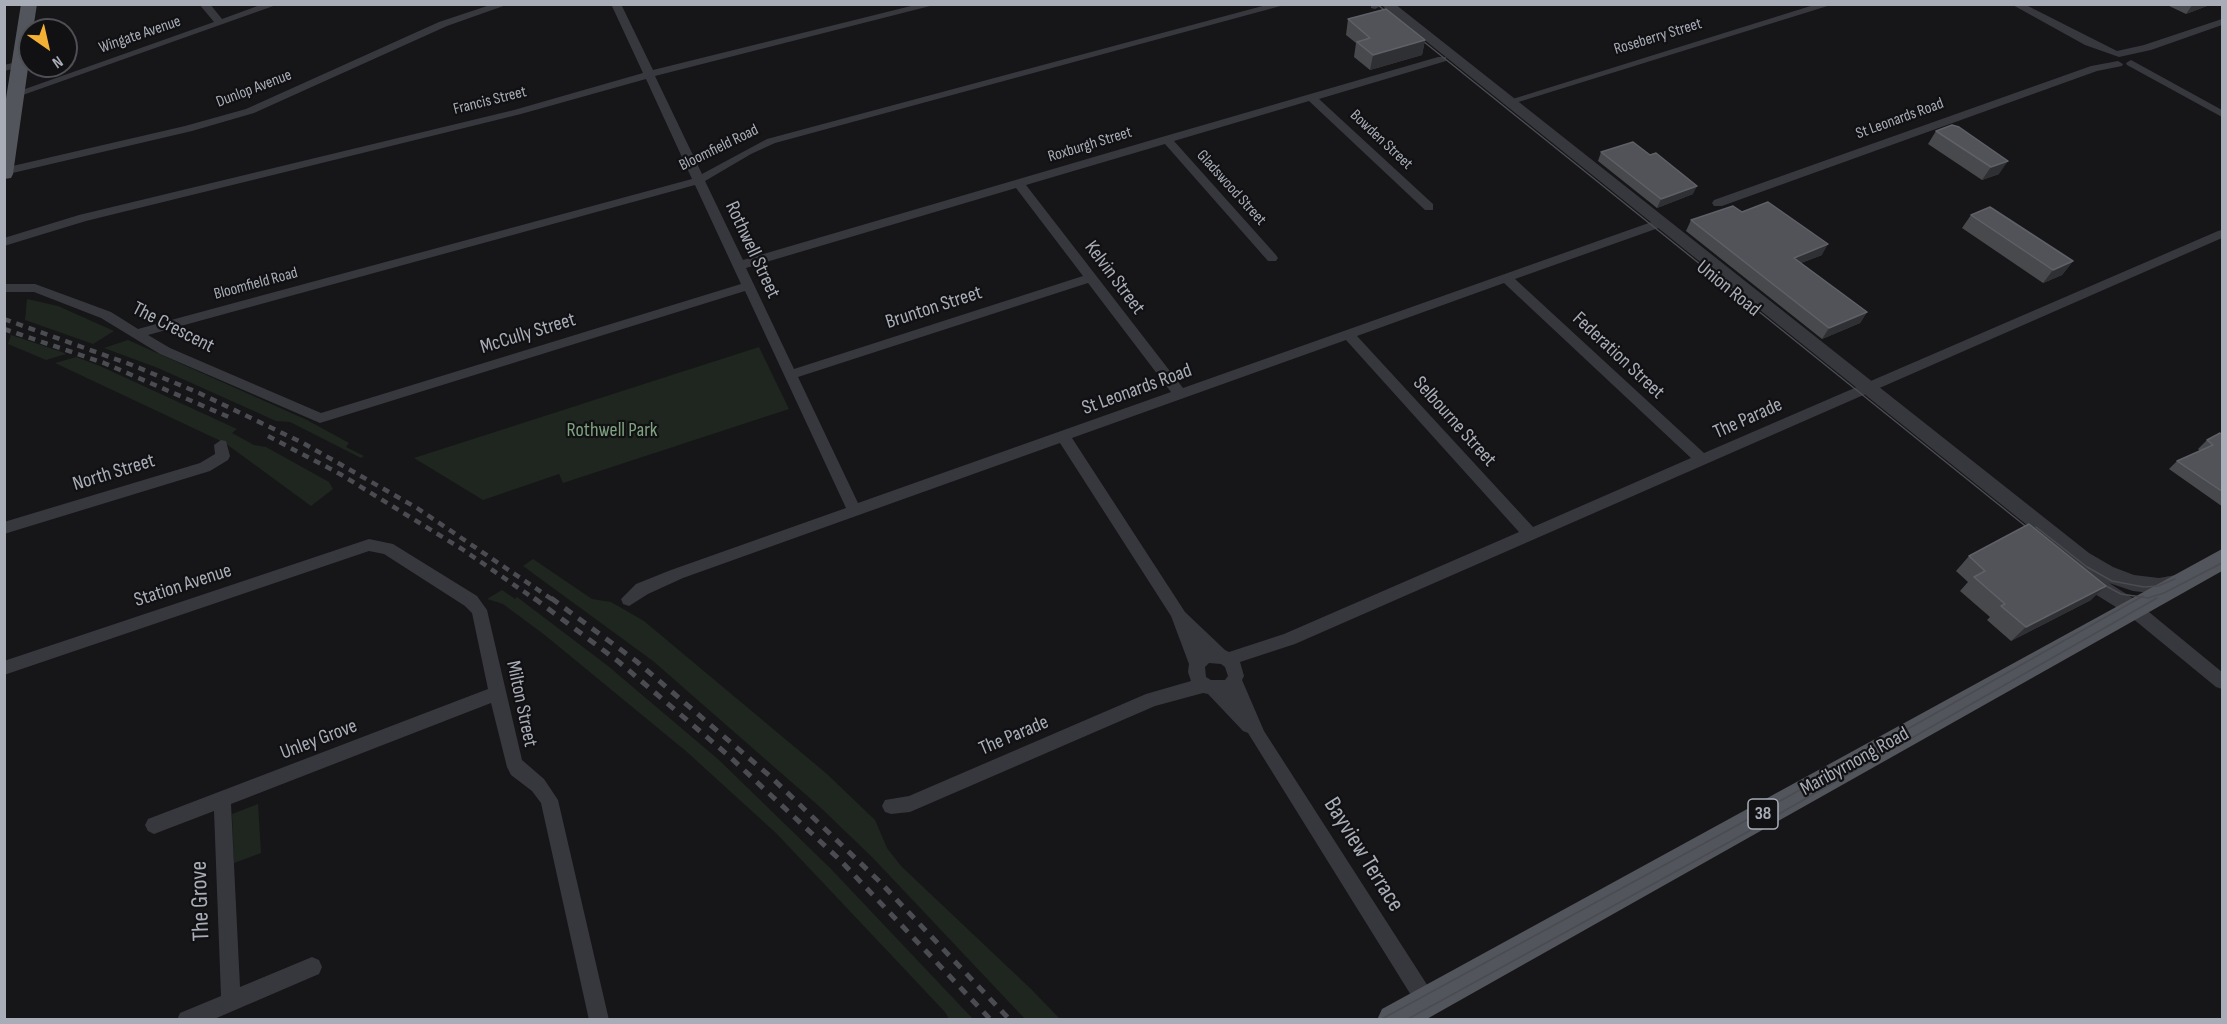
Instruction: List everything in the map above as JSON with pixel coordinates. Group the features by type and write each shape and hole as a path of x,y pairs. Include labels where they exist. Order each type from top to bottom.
{"main road":[{"path":"5,173 16,94 13,66 29,4"},
{"name":"Maribyrnong Road","path":"1396,1019 2139,600 2223,559"}],"street":[{"path":"204,4 220,23"},
{"name":"Wingate Avenue","path":"16,94 274,4"},
{"name":"Dunlop Avenue","path":"5,173 188,129 250,111 443,24 504,4"},
{"name":"Rothwell Street","path":"616,4 647,75 855,512"},
{"name":"Francis Street","path":"4,242 55,226 517,112 647,75 933,4"},
{"name":"Bloomfield Road","path":"135,334 697,181 771,141 1283,4"},
{"name":"Roseberry Street","path":"1503,103 1828,4"},
{"path":"2016,4 2223,114"},
{"name":"Union Road","path":"1378,5 1446,57 1862,392 2086,579 2110,602 2114,612 2139,600 2151,586 2124,581 2100,571 2067,548"},
{"name":"St Leonards Road","path":"1718,203 2223,22"},
{"name":"Roxburgh Street","path":"738,266 1446,57"},
{"name":"Bowden Street","path":"1311,98 1429,207"},
{"name":"Gladswood Street","path":"1166,140 1272,258"},
{"name":"Kelvin Street","path":"1018,183 1181,395"},
{"name":"St Leonards Road","path":"629,599 642,589 677,574 1655,225"},
{"name":"Francis Street","path":"4,235 55,226"},
{"name":"The Parade","path":"1229,667 2223,234"},
{"name":"Brunton Street","path":"790,375 1090,279"},
{"name":"Federation Street","path":"1507,279 1703,461"},
{"name":"McCully Street","path":"320,418 748,286"},
{"name":"The Crescent","path":"4,288 35,288 106,315 165,351 320,418"},
{"name":"Selbourne Street","path":"1349,335 1531,536"},
{"name":"Union Road","path":"1862,392 2139,600 2223,682"},
{"name":"Bayview Terrace","path":"1064,437 1178,614 1229,667 1257,735 1426,1002"},
{"name":"North Street","path":"4,528 205,467 223,456 221,444"},
{"name":"Station Avenue","path":"4,668 374,544"},
{"name":"Milton Street","path":"374,544 384,545 471,601 479,610 513,761 517,769 538,784 549,800 599,1020"},
{"name":"Bayview Terrace","path":"1178,614 1202,678 1257,735"},
{"path":"1206,656 1229,667 1226,688 1202,678 1206,656"},
{"name":"The Parade","path":"891,806 910,804 1202,678"},
{"name":"Unley Grove","path":"154,825 498,693"},
{"name":"The Grove","path":"222,799 231,1001"},
{"path":"188,1020 312,966"}],"green space":[{"path":"27,299 58,306 114,331 93,344 25,320"},
{"path":"11,335 66,354 46,360 8,344"},
{"path":"128,340 307,420 349,443 346,447 364,456 361,458 290,422 276,421 158,368 104,348"},
{"name":"Rothwell Park","path":"759,347 789,409 563,483 559,474 483,500 414,458"},
{"path":"76,357 237,429 232,433 254,445 266,447 329,482 333,489 311,506 225,443 55,363"},
{"path":"533,559 592,599 611,602 644,621 827,774 875,820 887,848 901,866 1060,1019 1025,1019 873,858 820,807 653,661 523,566"},
{"path":"502,590 515,599 517,597 608,666 719,760 831,869 973,1019 949,1019 945,1012 777,834 687,752 546,636 503,604 487,599"},
{"path":"258,804 261,853 234,863 232,814"}],"building":[{"path":"1386,9 1425,40 1373,55 1357,42 1370,38 1348,19"},
{"path":"1952,125 1959,127 2008,161 1991,167 1936,131"},
{"path":"1633,142 1650,155 1656,153 1697,186 1661,199 1601,152"},
{"path":"1768,202 1828,244 1794,258 1867,312 1829,328 1691,220 1733,206 1742,212"},
{"path":"1990,207 2073,261 2053,270 1971,215"},
{"path":"2220,433 2223,435 2223,492 2177,461 2213,445 2207,440"},
{"path":"2029,524 2106,586 2026,627 2001,606 2005,604 1974,577 1985,571 1969,556"}],"tram line":[{"path":"1377,4 1396,20"},
{"path":"1413,33 2039,537"},
{"path":"2036,527 2087,567 2112,581 2144,587 2158,586 2175,579"},
{"path":"2141,597 2148,598 2164,593 2222,563"},
{"path":"2091,578 2121,594 2141,597"},
{"path":"1380,1020 1736,826 2141,597"},
{"path":"1406,1020 1742,835 2157,598"}],"railway":[{"path":"4,319 132,365 199,393 303,443 417,508 553,600"},
{"path":"4,329 104,363 231,418"},
{"path":"268,436 340,474 462,549 536,600"},
{"path":"534,598 619,662 729,756 839,859 991,1020"},
{"path":"551,598 636,661 771,777 879,881 1010,1020"}]}
